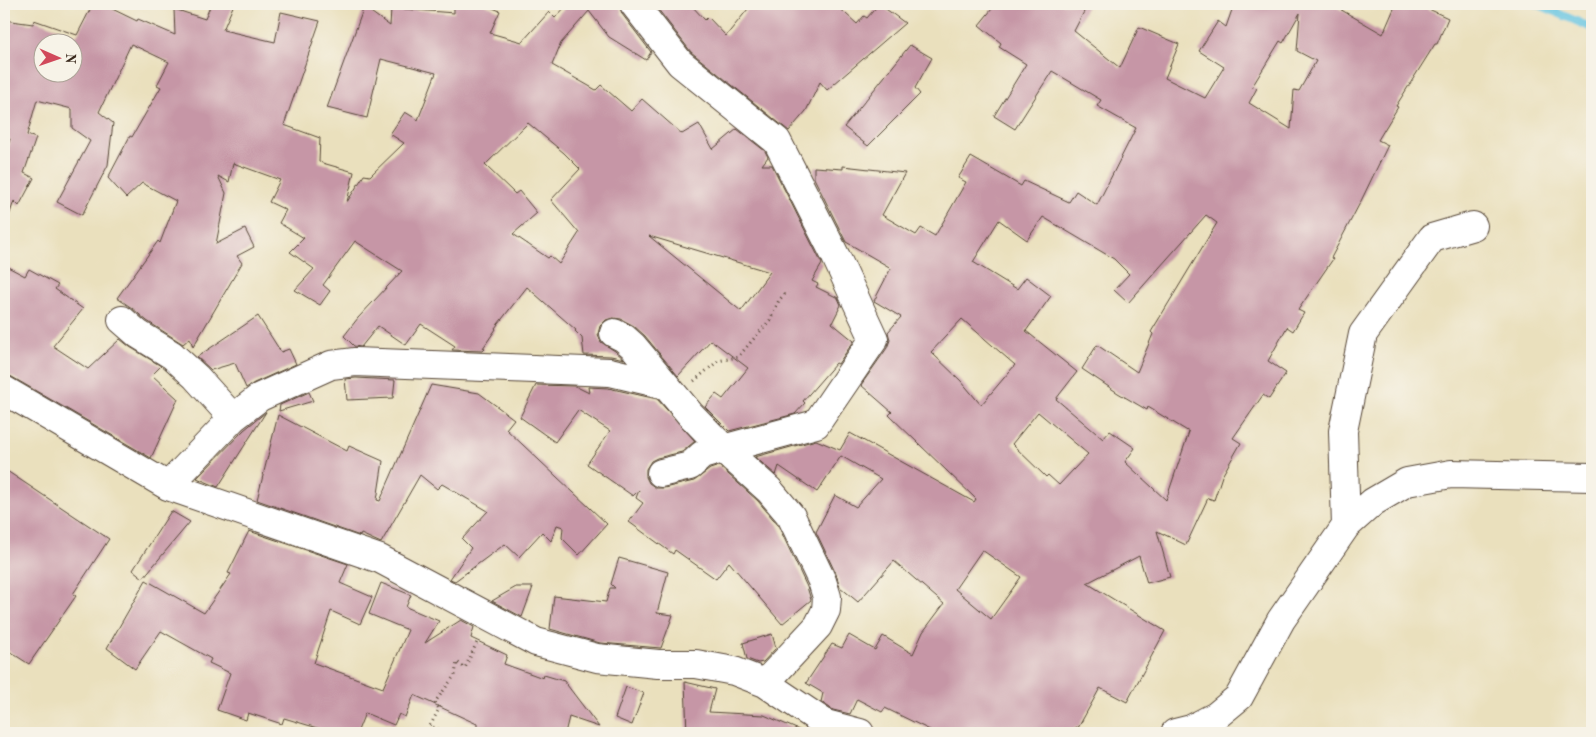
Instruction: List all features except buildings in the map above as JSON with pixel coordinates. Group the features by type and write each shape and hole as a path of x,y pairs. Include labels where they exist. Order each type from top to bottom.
{"street":[{"path":"634,4 680,63 777,141 836,257 874,339 816,424 702,455 690,466 661,473"},
{"path":"1346,526 1344,431 1363,334 1432,238 1473,226"},
{"path":"122,320 138,334 172,355 233,418"},
{"path":"614,333 633,346 690,414 723,449 769,490 791,516 810,554 827,598 826,610 818,626 765,684"},
{"path":"168,486 233,418 260,397 331,365 355,362 610,372 666,385"},
{"path":"4,390 168,486 380,559 536,642 597,658 658,664 696,664 734,671 765,684 826,724 860,733"},
{"path":"1175,733 1191,729 1216,716 1239,697 1281,620 1346,526 1373,502 1407,482 1451,474 1592,478"}],"path":[{"path":"666,385 682,391 718,361 738,357 770,320 779,300 786,293"},
{"path":"448,733 430,726 439,709 435,702 455,675 457,662 464,668 476,641 503,626"}],"waterway":[{"path":"1537,4 1592,28"}]}
